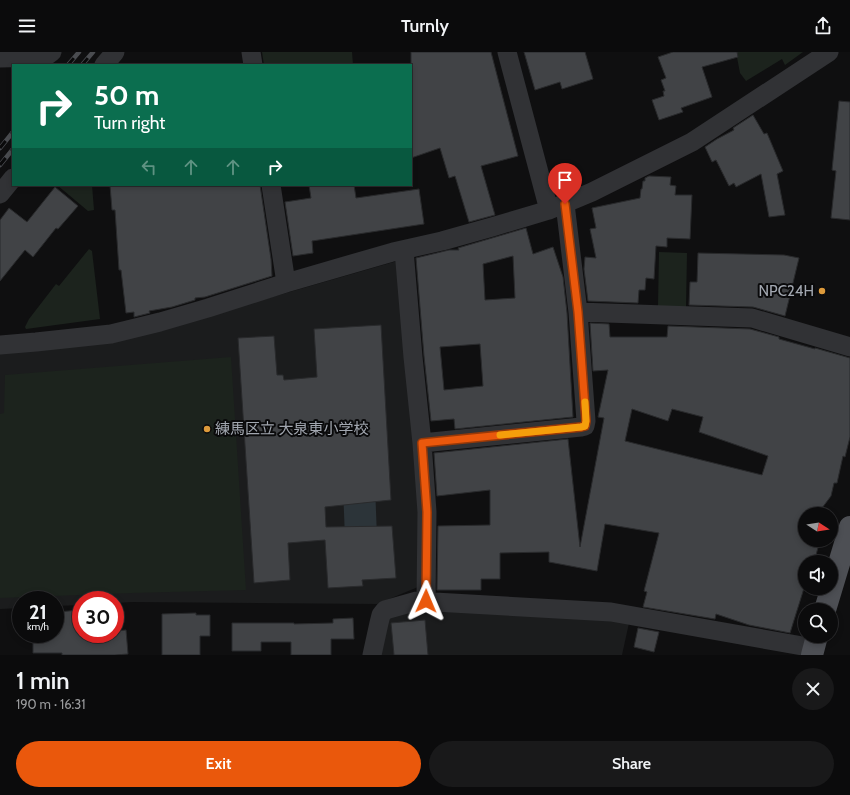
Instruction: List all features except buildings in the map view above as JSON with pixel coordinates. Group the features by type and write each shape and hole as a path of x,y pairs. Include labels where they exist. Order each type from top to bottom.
{"main road":[{"path":"827,603 850,527"}],"street":[{"path":"2,57 42,57 52,52"},
{"path":"105,64 115,52"},
{"path":"251,52 253,64"},
{"path":"422,443 585,426 586,421 578,312 557,207 507,52"},
{"path":"0,345 111,334 160,322 393,252 492,227 557,207 628,175 692,142 829,52"},
{"path":"0,194 12,179"},
{"path":"271,186 286,283"},
{"path":"404,250 427,512 426,601"},
{"path":"578,312 752,318 850,347"},
{"path":"372,655 381,615 385,610 417,601 614,612 814,646"}],"shaded area":[{"path":"262,52 352,52 353,64 264,64"},
{"path":"736,52 803,52 785,65 782,59 746,81 740,73"},
{"path":"58,186 92,186 94,210 88,211"},
{"path":"89,249 92,251 100,319 26,329 25,327 29,319 56,284 59,286"},
{"path":"659,252 687,253 686,307 658,306"},
{"name":"練馬区立 大泉東小学校","path":"397,261 420,505 418,587 377,604 124,602 124,591 72,591 72,605 64,606 64,591 12,591 12,608 0,609 0,353 119,341"},
{"path":"231,357 246,590 124,593 124,591 72,591 72,595 64,596 64,591 12,591 12,598 0,598 0,414 4,413 5,375"},
{"path":"375,486 378,562 346,564 343,487"},
{"path":"420,609 597,619 629,623 622,655 381,655 389,618"}],"railway":[{"path":"69,64 79,52"},
{"path":"83,64 93,52"},
{"path":"0,148 12,133"},
{"path":"0,165 12,150"}],"slow traffic":[{"path":"500,435 585,426 585,402"}],"place":[{"name":"NPC24H","path":"822,291"},
{"name":"練馬区立 大泉東小学校","path":"207,429"}],"route":[{"path":"426,601 427,512 422,443 585,426 586,421 578,312 565,204"}]}
